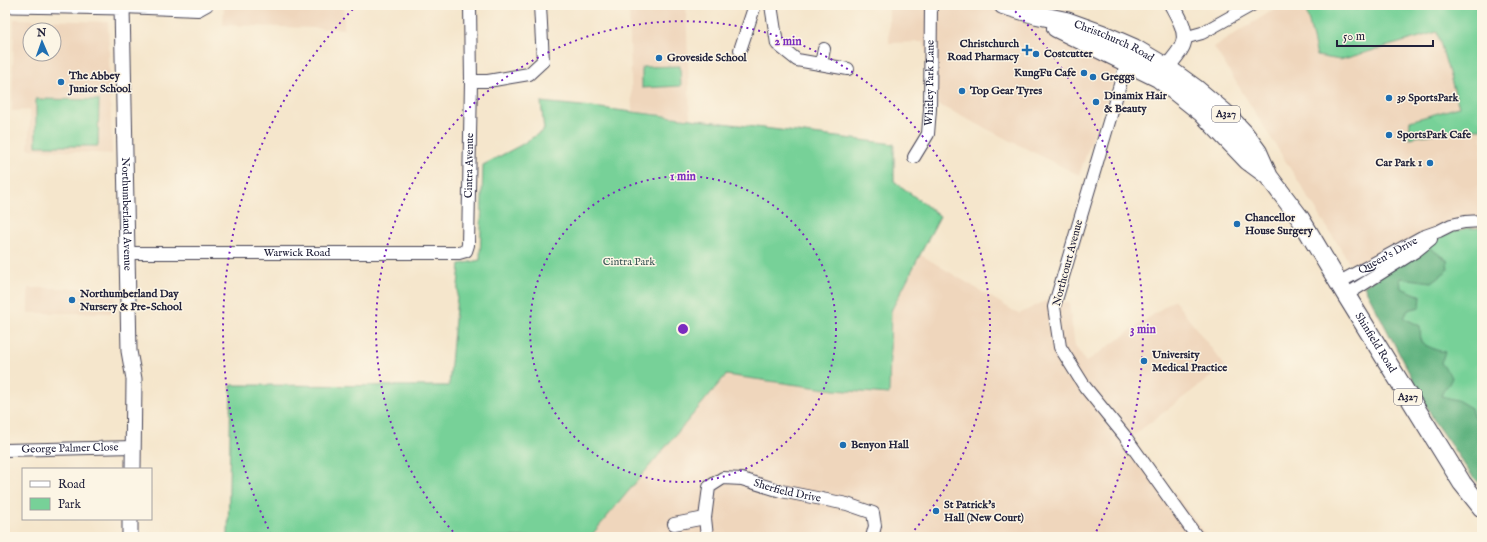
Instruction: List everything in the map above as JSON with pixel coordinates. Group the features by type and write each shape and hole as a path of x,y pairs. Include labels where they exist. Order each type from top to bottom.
{"main road":[{"name":"Christchurch Road","path":"1003,5 1037,15 1060,31 1130,55 1162,73"},
{"name":"Shinfield Road","path":"1162,73 1248,161 1269,177 1300,218 1458,477 1482,508"}],"street":[{"path":"12,5 198,10 207,5"},
{"name":"Cintra Avenue","path":"466,251 468,245 471,81 470,5"},
{"path":"471,81 488,81 529,74 543,61 540,5"},
{"path":"740,50 755,5"},
{"path":"771,5 777,44 797,60 848,69"},
{"name":"Whitley Park Lane","path":"914,157 928,134 930,109 931,5"},
{"path":"1162,73 1183,45 1184,38 1182,26 1172,5"},
{"path":"1184,38 1202,33 1252,5"},
{"name":"Northumberland Avenue","path":"122,7 130,351 134,379 133,468"},
{"path":"821,64 824,49"},
{"name":"Northcourt Avenue","path":"1130,55 1054,307 1060,348 1085,387 1124,435 1197,537"},
{"name":"Queen's Drive","path":"1342,289 1416,251 1430,241 1439,231 1451,225 1482,221"},
{"name":"Warwick Road","path":"128,253 459,253 466,251"},
{"name":"George Palmer Close","path":"5,450 134,447"},
{"name":"Sherfield Drive","path":"707,537 705,518 709,486 723,478 742,479 782,492 847,504 873,513 875,526 872,537"},
{"path":"674,524 705,518"},
{"path":"130,520 130,537"}],"shaded area":[{"path":"224,5 344,5 344,29 223,25"},
{"name":"Groveside School","path":"629,5 686,5 690,118 632,111"},
{"path":"889,5 986,5 1119,64 1079,175 939,105 924,42 889,43"},
{"path":"1281,5 1482,5 1482,486 1473,477 1436,424 1364,286 1214,47"},
{"name":"The Abbey Junior School","path":"14,19 108,22 112,154 28,149 31,110 12,111"},
{"path":"921,255 1019,314 1045,301 1069,303 1075,346 1086,362 1174,300 1225,366 1131,437 1208,537 590,537 726,375 834,390 888,394 891,311"},
{"name":"Northumberland Day Nursery & Pre-School","path":"28,288 116,288 116,313 28,313"}],"green space":[{"path":"1305,5 1482,5 1482,129 1464,129 1409,138 1410,121 1459,107 1437,32 1340,60 1317,56"},
{"path":"680,66 681,86 642,88 642,67"},
{"path":"36,99 99,100 98,146 36,146"},
{"name":"Cintra Park","path":"541,102 894,144 894,181 940,216 891,311 889,394 834,390 726,375 590,537 228,537 231,385 449,386 460,264 480,260 483,165 521,145 544,130"},
{"path":"1467,228 1482,228 1482,486 1473,477 1364,286 1446,234"},
{"path":"1427,246 1447,260 1448,270 1432,282 1400,278 1401,288 1421,296 1420,307 1408,310 1404,318 1420,326 1421,343 1436,350 1445,352 1441,363 1452,377 1441,396 1457,400 1471,408 1473,416 1482,422 1482,486 1473,477 1436,424 1364,286"}],"place":[{"name":"Christchurch Road Pharmacy","path":"1027,50"},
{"name":"Costcutter","path":"1036,54"},
{"name":"Groveside School","path":"659,58"},
{"name":"KungFu Cafe","path":"1084,73"},
{"name":"Greggs","path":"1093,77"},
{"name":"The Abbey Junior School","path":"61,82"},
{"name":"Top Gear Tyres","path":"962,91"},
{"name":"39 SportsPark","path":"1389,98"},
{"name":"Dinamix Hair & Beauty","path":"1096,102"},
{"name":"SportsPark Cafe","path":"1389,135"},
{"name":"Car Park 1","path":"1430,163"},
{"name":"Chancellor House Surgery","path":"1237,224"},
{"name":"Northumberland Day Nursery & Pre-School","path":"72,300"},
{"name":"University Medical Practice","path":"1144,361"},
{"name":"Benyon Hall","path":"843,445"},
{"name":"St Patrick's Hall (New Court)","path":"936,511"}]}
